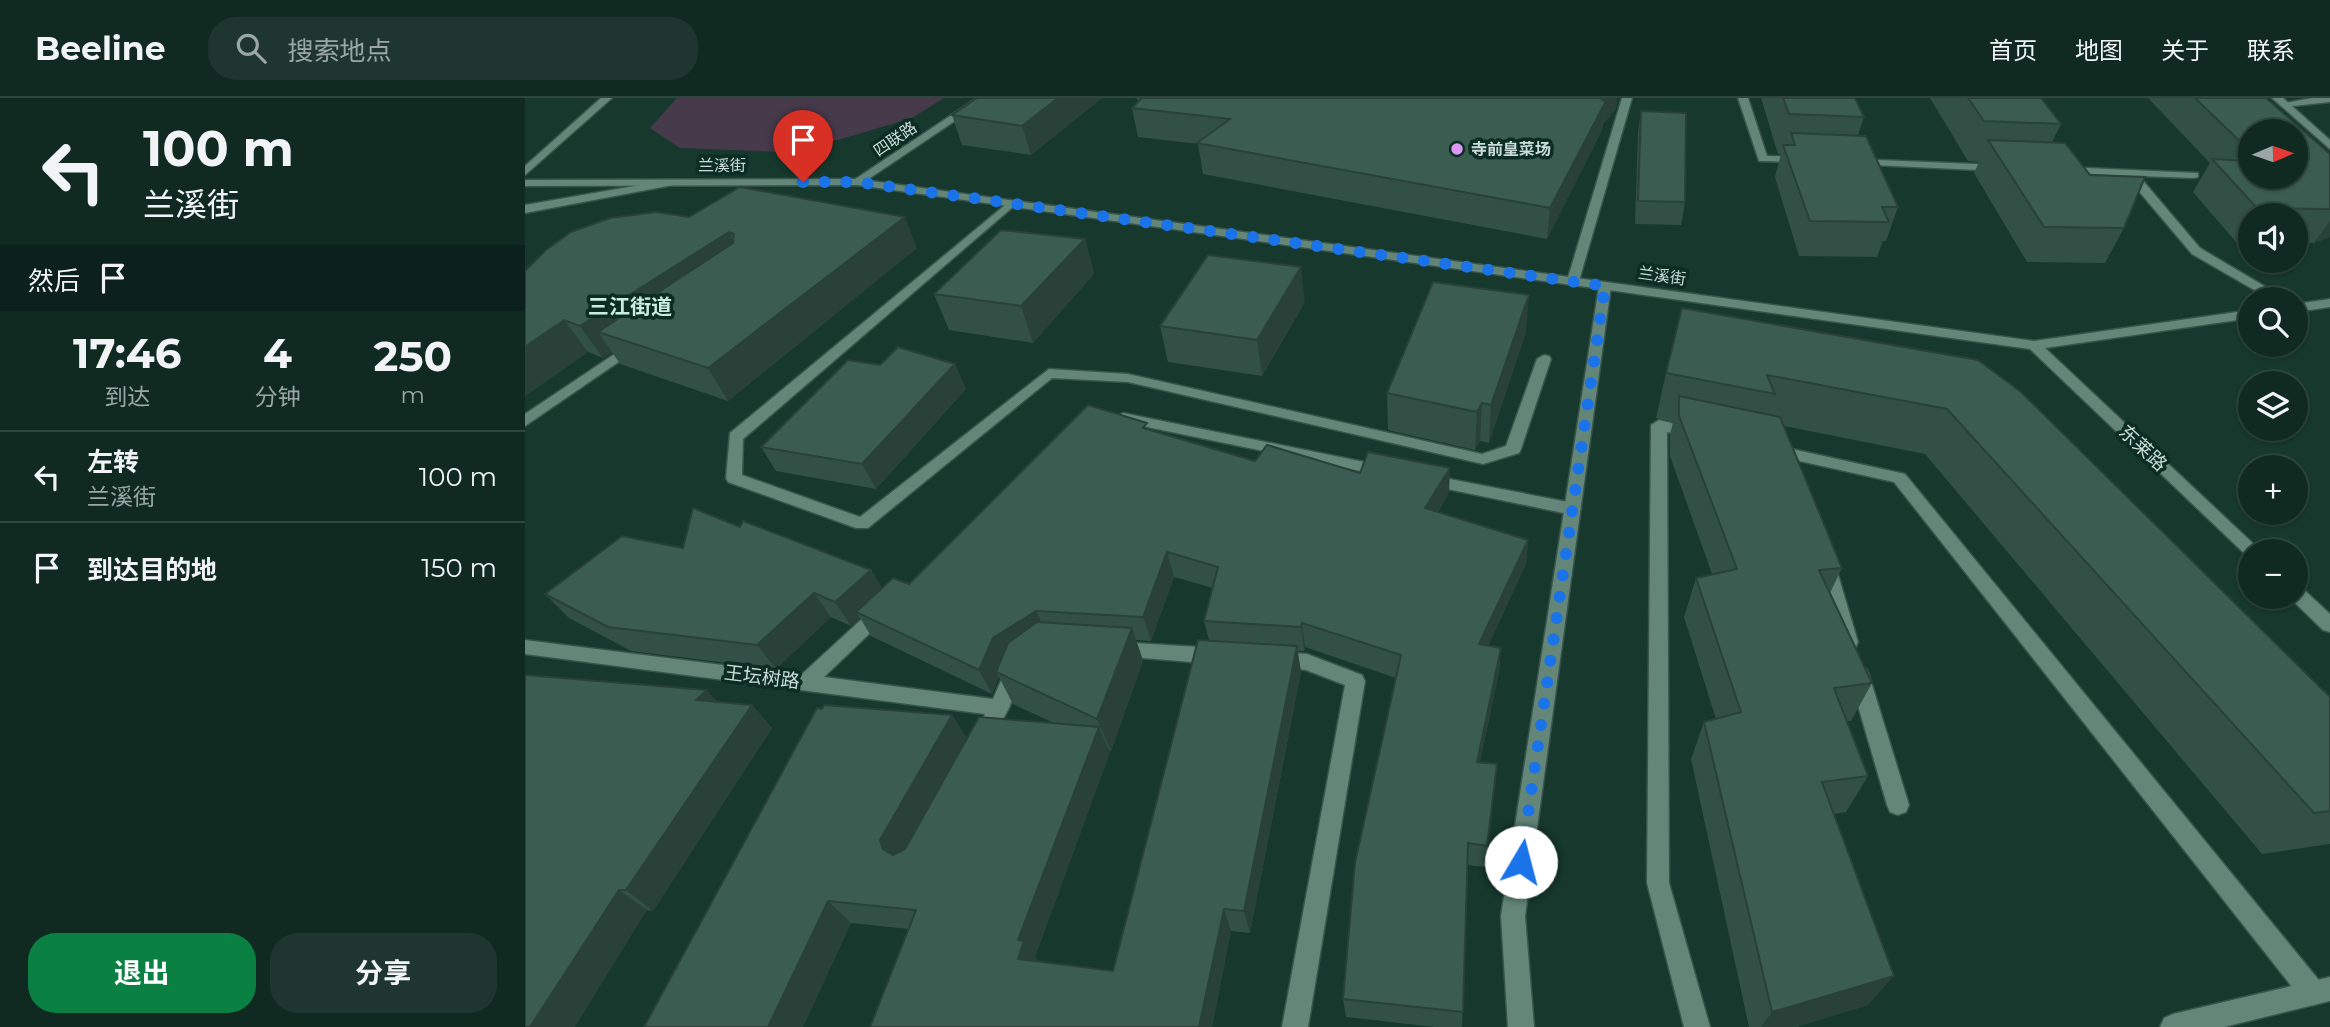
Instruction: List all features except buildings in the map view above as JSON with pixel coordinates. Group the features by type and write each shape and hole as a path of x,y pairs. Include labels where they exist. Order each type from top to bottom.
{"street":[{"path":"525,172 607,98"},
{"name":"四联路","path":"857,182 984,98"},
{"path":"1573,281 1627,98"},
{"path":"1743,98 1763,159 1817,161"},
{"path":"2280,101 2330,99"},
{"path":"2280,101 2330,146"},
{"path":"1845,162 2007,168"},
{"path":"2047,169 2195,175"},
{"path":"2129,172 2196,251 2258,287"},
{"name":"兰溪街","path":"525,183 857,182 2034,345 2238,316"},
{"path":"525,209 669,183"},
{"path":"1010,204 735,437 734,478 862,524 1049,373 1128,378 1483,459 1513,449 1544,359"},
{"path":"1521,1027 1513,916 1605,286"},
{"path":"2308,306 2330,303"},
{"path":"525,421 646,337"},
{"name":"东莱路","path":"2034,345 2239,539"},
{"path":"1106,415 1573,509"},
{"path":"1697,1027 1658,883 1659,425 1712,436"},
{"path":"1752,445 1899,478 2321,991 2173,1027"},
{"path":"1792,454 1800,480"},
{"path":"1820,545 1898,805"},
{"path":"805,683 895,598"},
{"path":"2308,604 2330,625"},
{"name":"王坛树路","path":"525,648 999,708"},
{"path":"1103,648 1307,662 1355,681 1296,1027"},
{"path":"973,756 999,708 1014,669 1031,656"}],"shaded area":[{"path":"677,98 944,98 912,118 834,141 782,152 680,148 650,128"}],"place":[{"name":"寺前皇菜场","path":"1457,149"}],"district":[{"name":"三江街道","path":"630,306"}],"route":[{"path":"803,182 857,182 1605,286 1521,862"}]}
